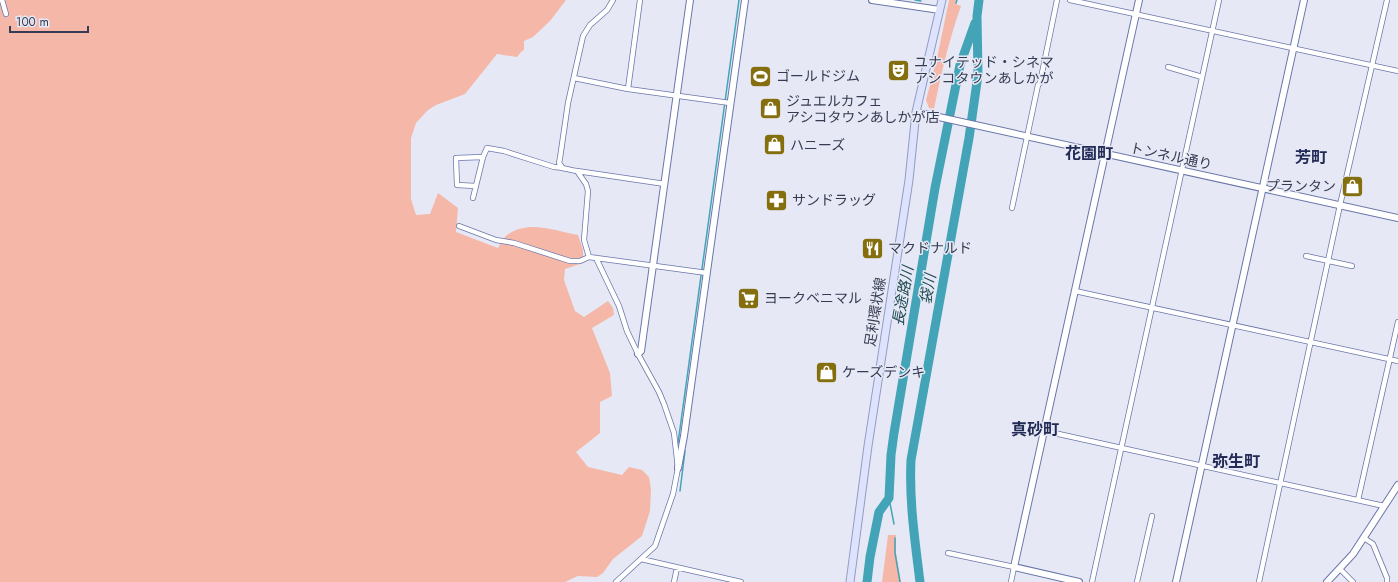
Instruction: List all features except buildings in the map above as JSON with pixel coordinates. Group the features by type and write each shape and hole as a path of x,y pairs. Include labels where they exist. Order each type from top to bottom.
{"main road":[{"name":"足利環状線","path":"850,582 868,446 909,180 916,112 942,0"}],"street":[{"path":"2,0 6,14"},
{"path":"562,167 560,158 568,103 584,33 590,25 607,10 613,0"},
{"path":"628,89 640,0"},
{"path":"638,354 641,351 678,96 690,0"},
{"path":"616,582 655,546 673,494 707,273 745,0"},
{"path":"872,0 940,10"},
{"path":"1012,208 1058,0"},
{"path":"1070,0 1398,71"},
{"path":"1011,582 1139,0"},
{"path":"1092,582 1219,0"},
{"path":"1176,582 1304,0"},
{"path":"1259,582 1340,205 1386,0"},
{"path":"1168,67 1202,76"},
{"path":"574,78 628,89 730,103"},
{"name":"トンネル通り","path":"916,112 1398,218"},
{"path":"473,198 483,157 486,149 490,148 569,170 665,184"},
{"path":"476,186 457,185 456,158 483,157"},
{"path":"577,171 586,184 588,191 584,240 589,257"},
{"path":"459,226 496,240 570,261 580,261 589,257 707,273"},
{"path":"1306,256 1352,266"},
{"path":"596,258 619,306 627,331 664,404 674,433 678,468"},
{"path":"1075,291 1398,361"},
{"path":"1358,500 1398,322"},
{"path":"1045,431 1384,506"},
{"path":"1326,582 1353,554 1398,485"},
{"path":"1137,582 1152,516"},
{"path":"1364,538 1373,544 1387,578 1387,582"},
{"path":"948,553 1079,582"},
{"path":"641,559 741,582"},
{"path":"674,582 677,568"},
{"path":"1340,569 1353,582"}],"shaded area":[{"path":"0,0 566,0 550,21 533,37 524,41 524,50 517,57 497,54 465,94 436,105 428,110 416,123 411,138 411,199 416,215 430,214 438,193 458,208 456,232 498,248 507,235 515,230 524,228 533,227 551,229 578,235 583,250 583,263 565,269 564,280 575,311 584,317 608,301 613,308 614,315 592,328 610,373 612,396 600,402 600,433 576,452 588,467 622,475 629,467 642,470 649,477 651,489 650,511 642,536 613,559 603,573 597,577 578,576 565,582 0,582"},
{"path":"949,0 956,0 956,4 961,6 939,83 934,109 929,108 926,100 937,58"},
{"path":"888,535 896,535 896,553 901,582 882,582"}],"waterway":[{"path":"678,443 739,0"},
{"path":"915,0 921,1"},
{"name":"袋川","path":"920,582 914,536 911,460 969,138 978,75 977,16 979,0"},
{"name":"長途路川","path":"867,582 870,557 879,512 889,498 891,455 894,433 935,188 960,65 975,23"},
{"path":"680,491 685,451"},
{"path":"889,498 894,524"},
{"path":"895,538 895,553 900,582"}],"place":[{"name":"ユナイテッド・シネマ アシコタウンあしかが","path":"899,70"},
{"name":"ゴールドジム","path":"761,76"},
{"name":"ジュエルカフェ アシコタウンあしかが店","path":"771,109"},
{"name":"ハニーズ","path":"775,145"},
{"name":"プランタン","path":"1352,186"},
{"name":"サンドラッグ","path":"776,200"},
{"name":"マクドナルド","path":"873,248"},
{"name":"ヨークベニマル","path":"749,298"},
{"name":"ケーズデンキ","path":"827,372"}],"district":[{"name":"花園町","path":"1089,153"},
{"name":"芳町","path":"1311,157"},
{"name":"真砂町","path":"1035,429"},
{"name":"弥生町","path":"1236,461"}]}
